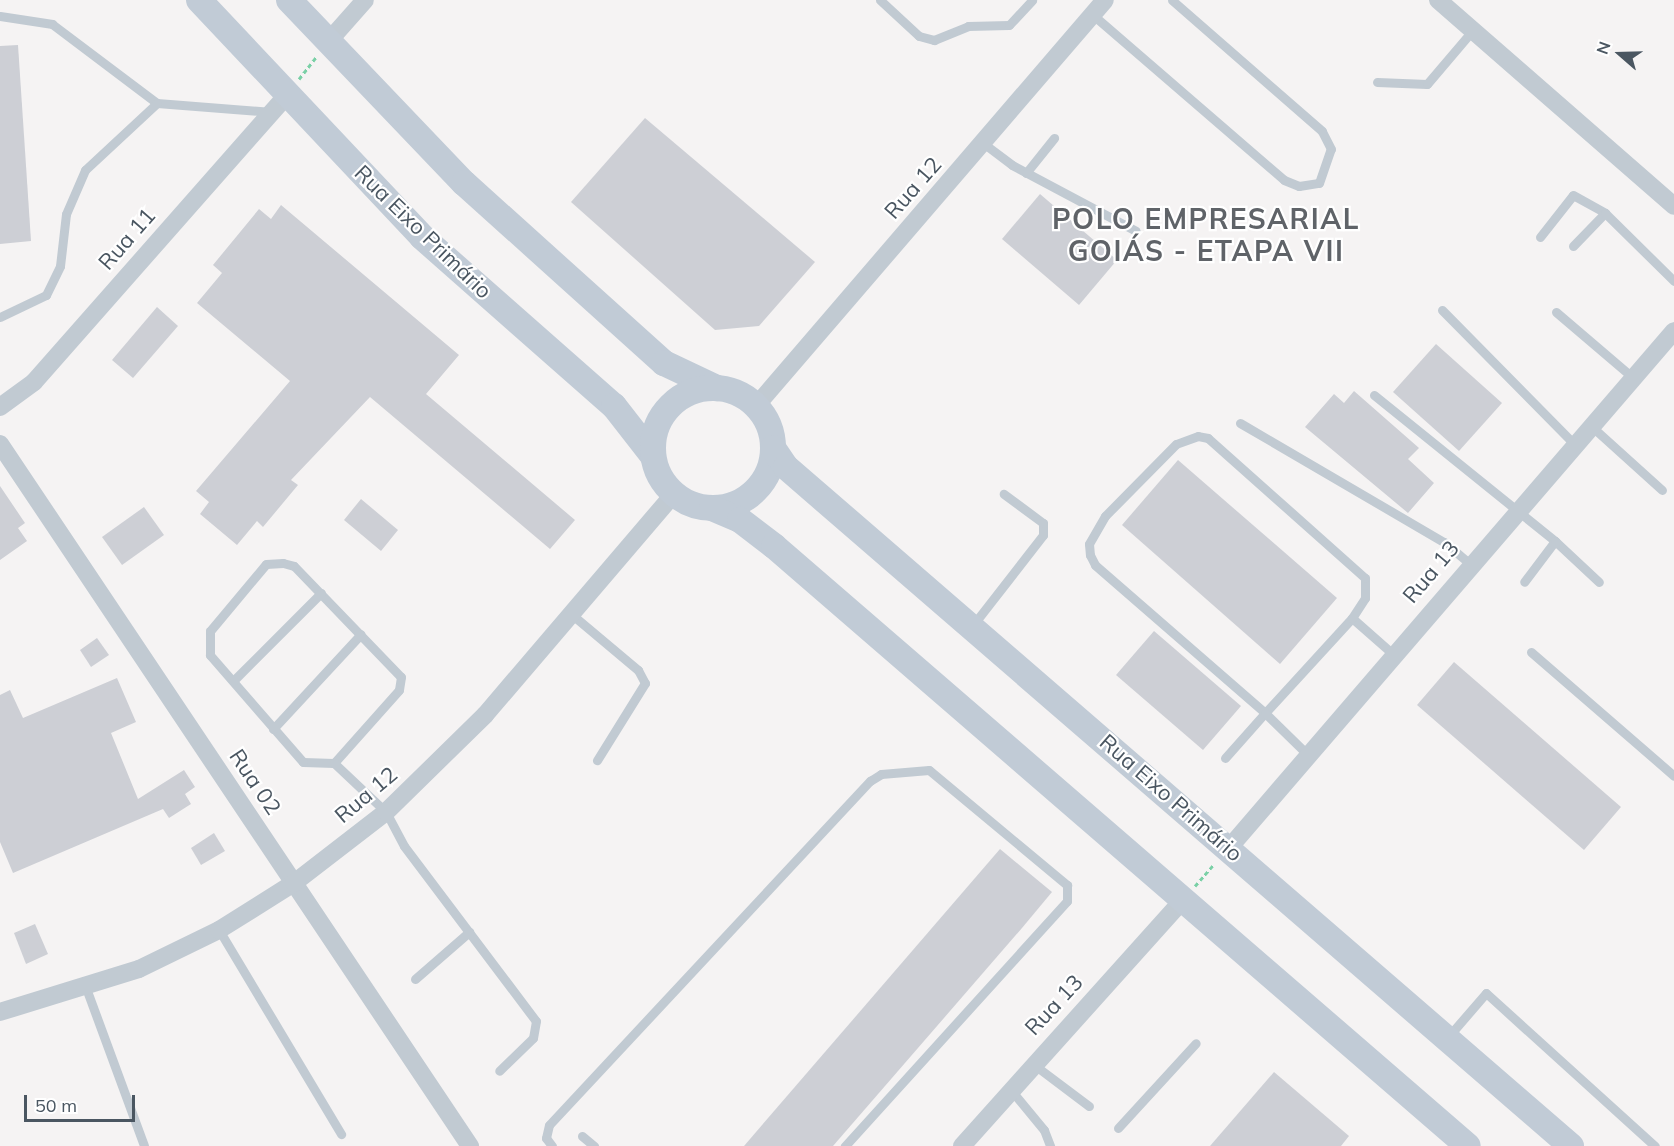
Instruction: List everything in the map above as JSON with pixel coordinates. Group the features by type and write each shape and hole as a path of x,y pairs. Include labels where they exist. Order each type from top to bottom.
{"street":[{"name":"Rua Eixo Primário","path":"200,0 279,104 422,237 614,406 653,456"},
{"path":"289,0 327,43 464,183 664,363 756,406 773,448 770,467 748,497 711,508"},
{"path":"327,43 365,0"},
{"name":"Rua 12","path":"756,406 1105,0"},
{"path":"1438,0 1674,206"},
{"name":"Rua 11","path":"0,407 34,382 279,104"},
{"name":"Rua 13","path":"1228,848 1516,508 1674,330"},
{"path":"717,388 691,393 669,407 657,430 653,456 674,494 740,520 774,546 1468,1146"},
{"name":"Rua 02","path":"0,444 470,1146"},
{"name":"Rua Eixo Primário","path":"773,448 786,467 1571,1146"},
{"name":"Rua 12","path":"0,1012 86,988 219,930 294,883 386,812 485,716 570,613 674,494"},
{"name":"Rua 13","path":"962,1146 1033,1064 1184,899"}],"lane":[{"path":"880,0 919,36 934,40 968,26 1009,25 1032,0"},
{"path":"1093,15 1284,180 1299,186 1319,183 1331,149 1322,131 1172,0"},
{"path":"0,16 52,24 157,103 279,104"},
{"path":"1377,82 1427,84 1473,30"},
{"path":"0,317 46,295 60,266 66,214 85,170 157,103"},
{"path":"1026,173 1053,138"},
{"path":"983,143 1026,173 1136,231"},
{"path":"1540,237 1573,195 1605,213 1674,281"},
{"path":"1573,246 1605,213"},
{"path":"1442,310 1573,443"},
{"path":"1556,312 1632,377"},
{"path":"1374,395 1556,541 1599,582"},
{"path":"1240,423 1444,542 1470,564"},
{"path":"1590,425 1662,489"},
{"path":"1225,758 1265,713 1352,618 1365,598 1365,578 1208,438 1176,444 1106,516 1089,544 1095,565 1265,713 1307,754"},
{"path":"972,627 1043,535 1043,523 1004,494"},
{"path":"1524,582 1556,541"},
{"path":"334,763 399,690 395,668 294,566 266,564 210,631 210,655 303,762 334,763 386,812 404,846 536,1021 533,1038 499,1071"},
{"path":"234,680 321,594"},
{"path":"570,613 638,670 645,683 597,760"},
{"path":"1352,618 1393,654"},
{"path":"273,729 361,634"},
{"path":"1532,652 1674,776"},
{"path":"552,1146 546,1138 549,1125 870,781 881,774 929,770 1066,885 1067,901 845,1146"},
{"path":"219,930 340,1134"},
{"path":"414,979 469,932"},
{"path":"86,988 144,1146"},
{"path":"1447,1038 1486,993 1655,1146"},
{"path":"1118,1128 1196,1043"},
{"path":"1033,1064 1089,1106"},
{"path":"1011,1090 1044,1130 1050,1146"},
{"path":"582,1136 594,1146"}],"path":[{"path":"279,104 327,43"},
{"path":"1184,899 1228,848"}],"building":[{"path":"18,45 31,241 0,244 0,46"},
{"path":"645,118 815,262 759,326 715,330 571,202"},
{"path":"1040,194 1117,260 1079,305 1002,239"},
{"path":"281,205 459,355 426,394 575,520 550,549 370,397 291,480 298,485 263,527 257,521 237,545 200,514 209,502 196,491 290,381 197,303 222,273 213,265 259,209 271,219"},
{"path":"157,307 178,326 133,378 112,360"},
{"path":"1436,344 1502,403 1459,451 1393,392"},
{"path":"1354,391 1419,448 1408,459 1434,483 1408,513 1305,427 1334,394 1344,403"},
{"path":"1178,460 1337,598 1280,664 1122,525"},
{"path":"0,486 25,523 18,528 27,541 0,560"},
{"path":"361,499 398,530 381,551 344,520"},
{"path":"144,507 164,535 122,565 102,537"},
{"path":"1154,631 1241,706 1203,750 1116,675"},
{"path":"97,638 109,655 91,667 80,650"},
{"path":"1454,662 1621,807 1584,850 1417,705"},
{"path":"117,678 136,722 111,733 138,799 184,770 195,787 185,794 191,804 169,818 163,809 13,873 0,842 0,695 10,690 23,718"},
{"path":"214,833 225,851 201,865 191,848"},
{"path":"1000,849 1052,892 1022,928 833,1146 744,1146"},
{"path":"35,924 48,954 26,964 14,933"},
{"path":"1274,1072 1349,1136 1341,1146 1210,1146"}],"district":[{"name":"POLO EMPRESARIAL GOIÁS - ETAPA VII","path":"1206,235"}]}
